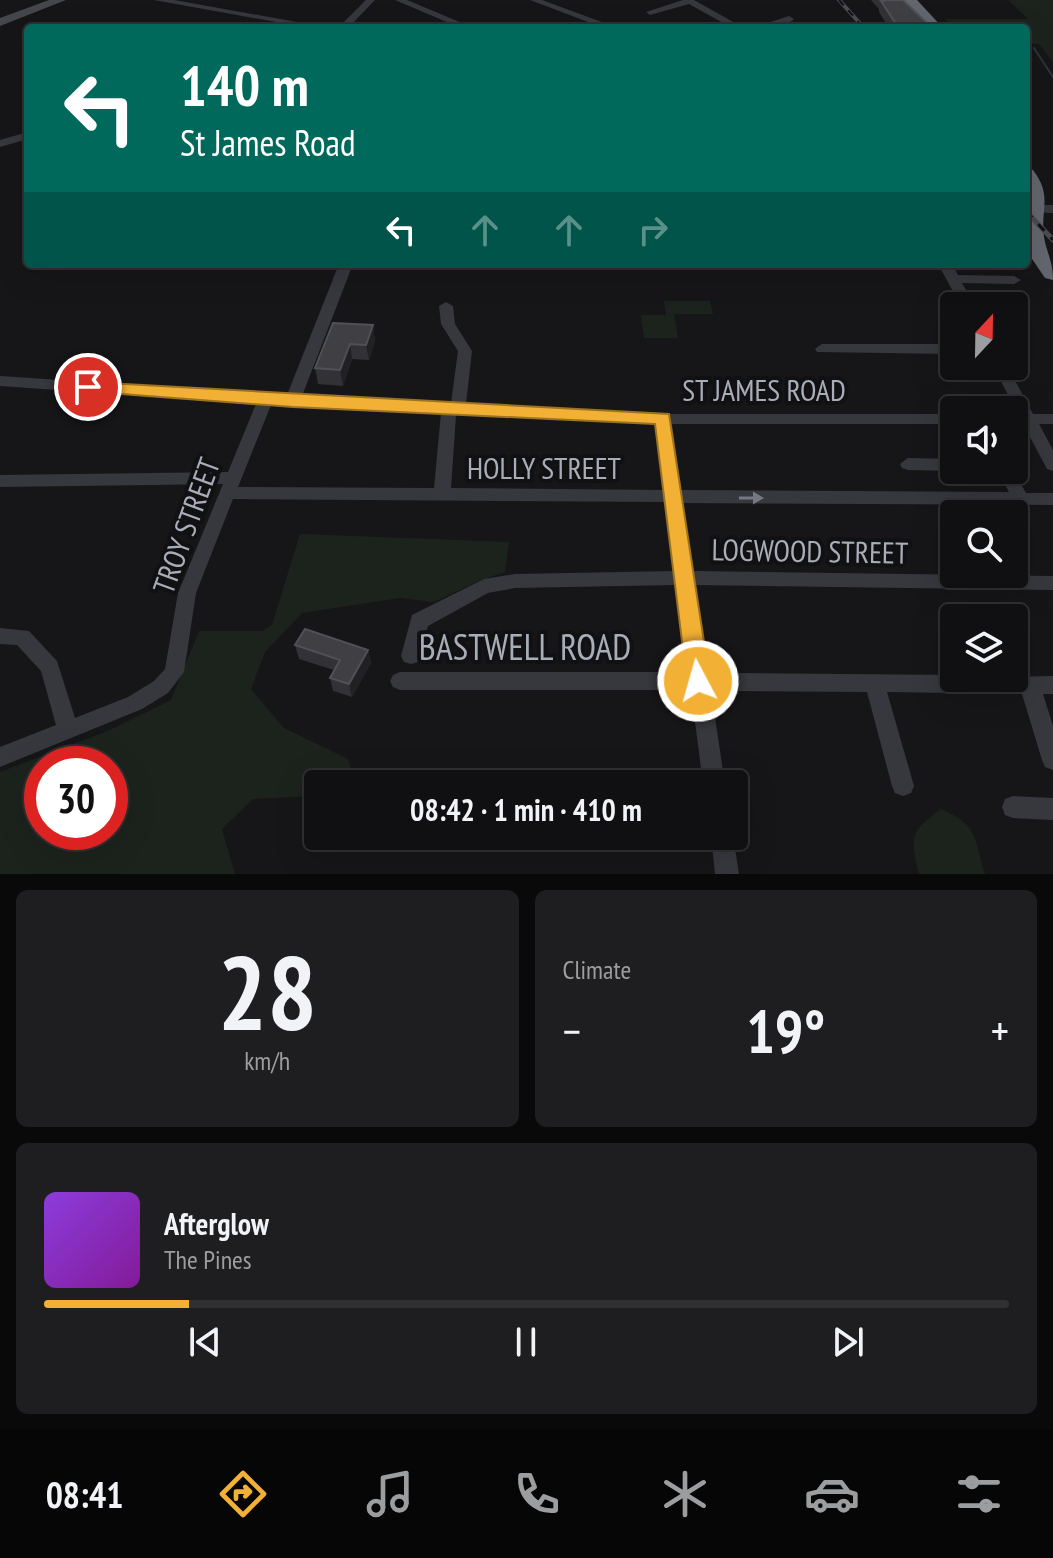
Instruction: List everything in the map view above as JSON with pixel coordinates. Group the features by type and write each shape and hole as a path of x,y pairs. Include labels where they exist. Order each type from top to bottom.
{"highway":[{"path":"908,0 931,24"},
{"path":"1030,181 1045,209 1030,230"},
{"path":"1030,233 1038,252 1053,273"}],"main road":[{"path":"0,22 60,0"}],"street":[{"path":"159,0 301,24"},
{"path":"347,24 371,0"},
{"path":"399,0 459,24"},
{"path":"534,0 602,24"},
{"path":"650,12 688,0 728,24"},
{"path":"771,24 789,19"},
{"path":"0,144 24,136"},
{"path":"293,401 344,268"},
{"path":"947,268 961,292"},
{"path":"954,279 1014,280"},
{"path":"442,496 465,351 444,315 446,306"},
{"path":"822,349 940,349"},
{"name":"ST JAMES ROAD","path":"0,381 265,400 663,419 940,419"},
{"name":"TROY STREET","path":"0,757 135,703 161,687 174,672 187,593 265,400"},
{"path":"663,419 712,770"},
{"path":"1028,419 1053,419"},
{"path":"1028,429 1053,465"},
{"path":"908,464 940,465"},
{"name":"HOLLY STREET","path":"0,481 230,485 442,496 1053,499"},
{"path":"1013,484 1021,499"},
{"name":"LOGWOOD STREET","path":"411,656 419,621 484,586 515,581 687,578 1053,583"},
{"path":"0,636 22,637 50,667 68,730"},
{"name":"BASTWELL ROAD","path":"400,681 698,681"},
{"path":"729,682 1053,685"},
{"path":"874,682 903,786"},
{"path":"1030,685 1053,760"},
{"path":"1013,807 1053,809"},
{"path":"724,850 727,874"}],"shaded area":[{"path":"1008,0 1053,0 1053,62 1039,44 1030,43 1030,24 949,24 946,19 1028,19"},
{"path":"664,301 710,301 713,314 674,314 678,338 644,338 641,315 666,315"},
{"path":"300,534 509,542 505,572 434,602 400,598 302,613 265,652 251,689 284,728 348,759 352,770 304,770 304,797 253,799 222,829 235,874 0,874 0,772 24,763 24,850 128,850 128,746 68,746 110,730 171,700 199,631 262,631 272,625"},
{"path":"941,809 962,821 973,834 985,874 919,874 914,852 915,836 923,823"}],"building":[{"path":"903,0 928,24 896,24 881,1"},
{"path":"333,323 373,325 366,345 350,344 340,370 315,368"},
{"path":"305,629 368,650 349,684 330,678 340,660 295,645"}],"waterway":[{"path":"1034,48 1053,77"}],"railway":[{"path":"839,0 860,24"},
{"path":"1030,215 1053,240"}],"route":[{"path":"88,387 293,401 663,419 687,578 698,681"}]}
